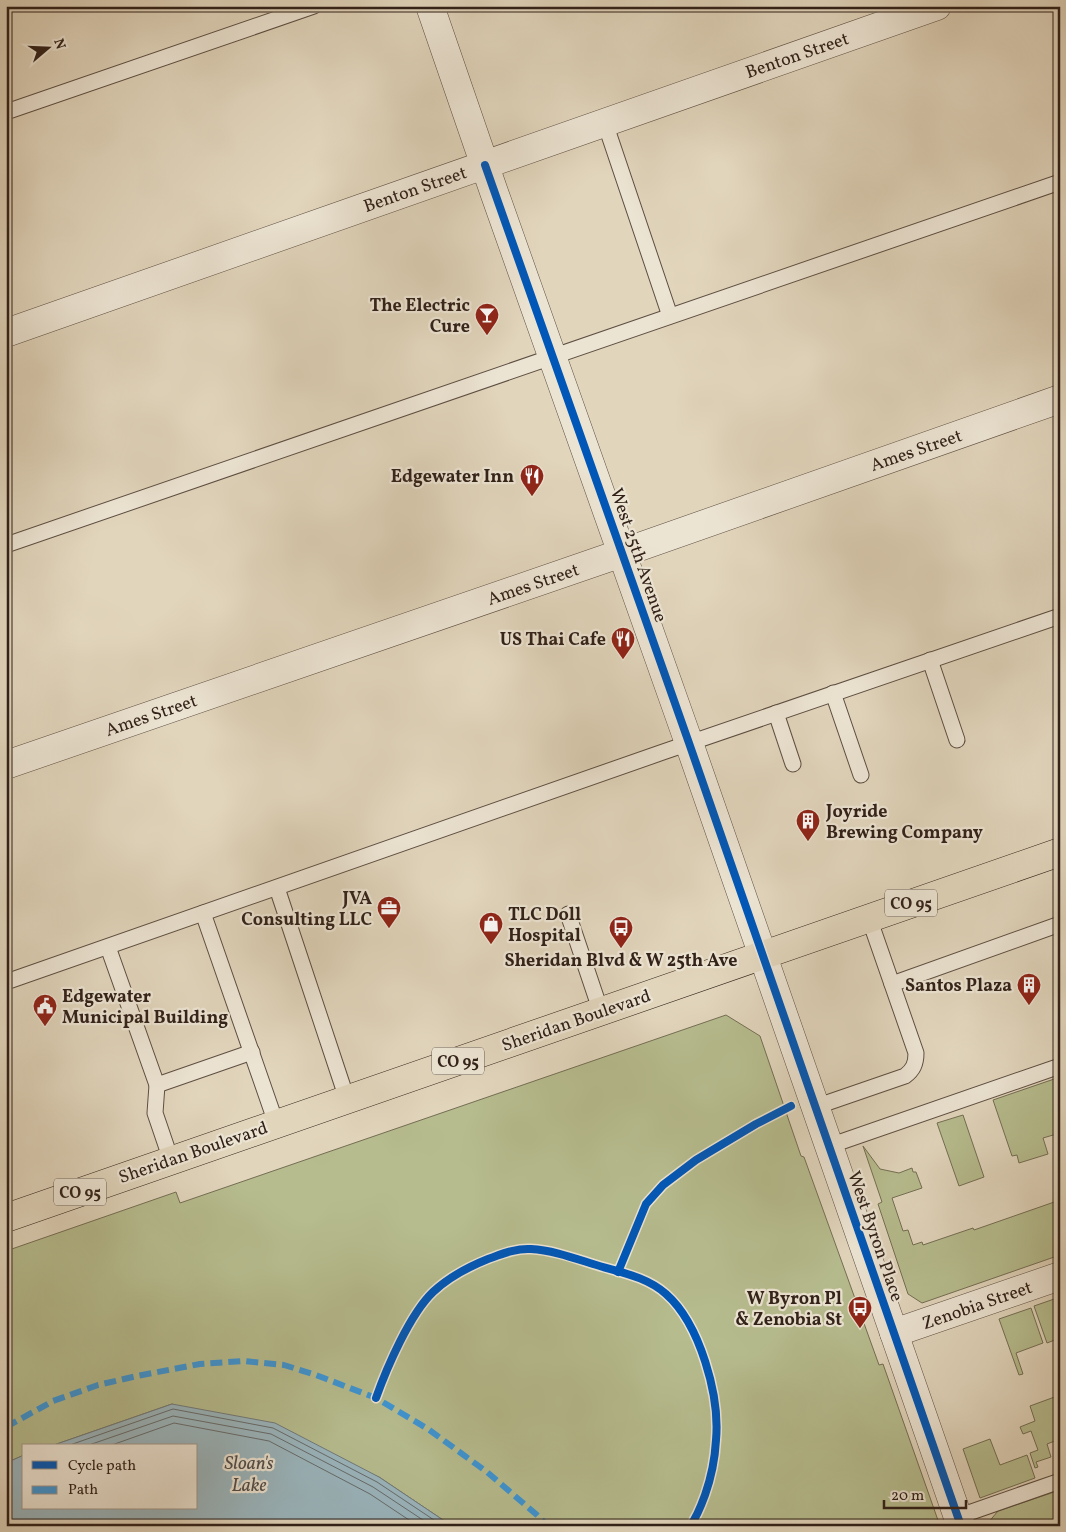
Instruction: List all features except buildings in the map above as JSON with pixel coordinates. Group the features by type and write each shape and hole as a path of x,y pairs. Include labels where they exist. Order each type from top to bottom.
{"main road":[{"name":"Sheridan Boulevard","path":"6,1218 347,1098 601,1012 1060,852"}],"street":[{"name":"West 25th Avenue","path":"430,6 763,956"},
{"name":"Benton Street","path":"6,332 937,6"},
{"name":"Ames Street","path":"6,765 622,553 1060,399"},
{"name":"West Byron Place","path":"763,956 959,1521"},
{"name":"Zenobia Street","path":"894,1334 1060,1276"}],"lane":[{"path":"6,112 314,6"},
{"path":"605,123 670,316"},
{"path":"6,545 1060,182"},
{"path":"6,982 689,743 1060,616"},
{"path":"930,660 957,740"},
{"path":"834,693 861,775"},
{"path":"776,713 793,764"},
{"path":"277,888 347,1098"},
{"path":"203,913 276,1123"},
{"path":"568,914 601,1012"},
{"path":"815,1107 905,1076 914,1067 916,1060 916,1053 869,918"},
{"path":"892,984 1060,924"},
{"path":"108,947 157,1085 155,1113 171,1160"},
{"path":"157,1085 252,1052"},
{"path":"829,1146 1060,1066"},
{"path":"959,1521 1060,1481"}],"green space":[{"path":"726,1015 760,1036 801,1156 804,1157 879,1365 883,1364 940,1526 452,1526 379,1477 172,1404 57,1444 22,1444 22,1456 6,1463 6,1251 176,1192 180,1203"},
{"path":"1060,1077 1060,1133 1043,1138 1048,1154 1019,1163 1017,1155 1012,1156 993,1100"},
{"path":"963,1115 984,1177 959,1186 937,1123"},
{"path":"863,1146 880,1169 899,1173 912,1168 913,1172 916,1172 922,1188 892,1198 903,1231 908,1230 913,1245 922,1242 923,1245 973,1228 974,1230 1060,1200 1060,1255 922,1303 908,1294 878,1204 882,1202"},
{"path":"1060,1297 1060,1338 1047,1343 1034,1306"},
{"path":"1031,1308 1043,1343 1016,1353 1023,1374 1019,1375 999,1319"},
{"path":"1060,1395 1060,1439 1047,1444 1051,1457 1036,1462 1038,1467 1035,1468 1030,1453 1038,1450 1031,1431 1023,1434 1020,1427 1035,1421 1030,1406"},
{"path":"990,1439 1000,1465 1027,1455 1035,1478 980,1498 963,1449"},
{"path":"1060,1490 1060,1526 988,1526 987,1524 998,1511"}],"water":[{"name":"Sloan's Lake","path":"172,1404 275,1423 379,1477 452,1526 6,1526 6,1463 22,1456 22,1510 198,1510 198,1444 57,1444"}],"marked path":[{"path":"6,1427 53,1401 98,1385 137,1376 200,1364 244,1361 284,1365 376,1398 428,1429 487,1472 548,1526"}],"cycle path":[{"path":"485,165 689,743 961,1526"},
{"path":"618,1272 646,1204 663,1185 696,1160 756,1124 791,1106"},
{"path":"376,1398 400,1342 424,1302 446,1282 481,1262 514,1250 539,1250 563,1255 641,1279 666,1294 689,1323 698,1342 711,1382 715,1403 715,1454 705,1495 697,1515 690,1526"}],"place":[{"name":"The Electric Cure","path":"487,336"},
{"name":"Edgewater Inn","path":"532,497"},
{"name":"US Thai Cafe","path":"623,660"},
{"name":"Joyride Brewing Company","path":"808,842"},
{"name":"JVA Consulting LLC","path":"389,929"},
{"name":"TLC Doll Hospital","path":"491,945"},
{"name":"Sheridan Blvd & W 25th Ave","path":"621,949"},
{"name":"Santos Plaza","path":"1029,1006"},
{"name":"Edgewater Municipal Building","path":"45,1027"},
{"name":"W Byron Pl & Zenobia St","path":"860,1329"}]}
